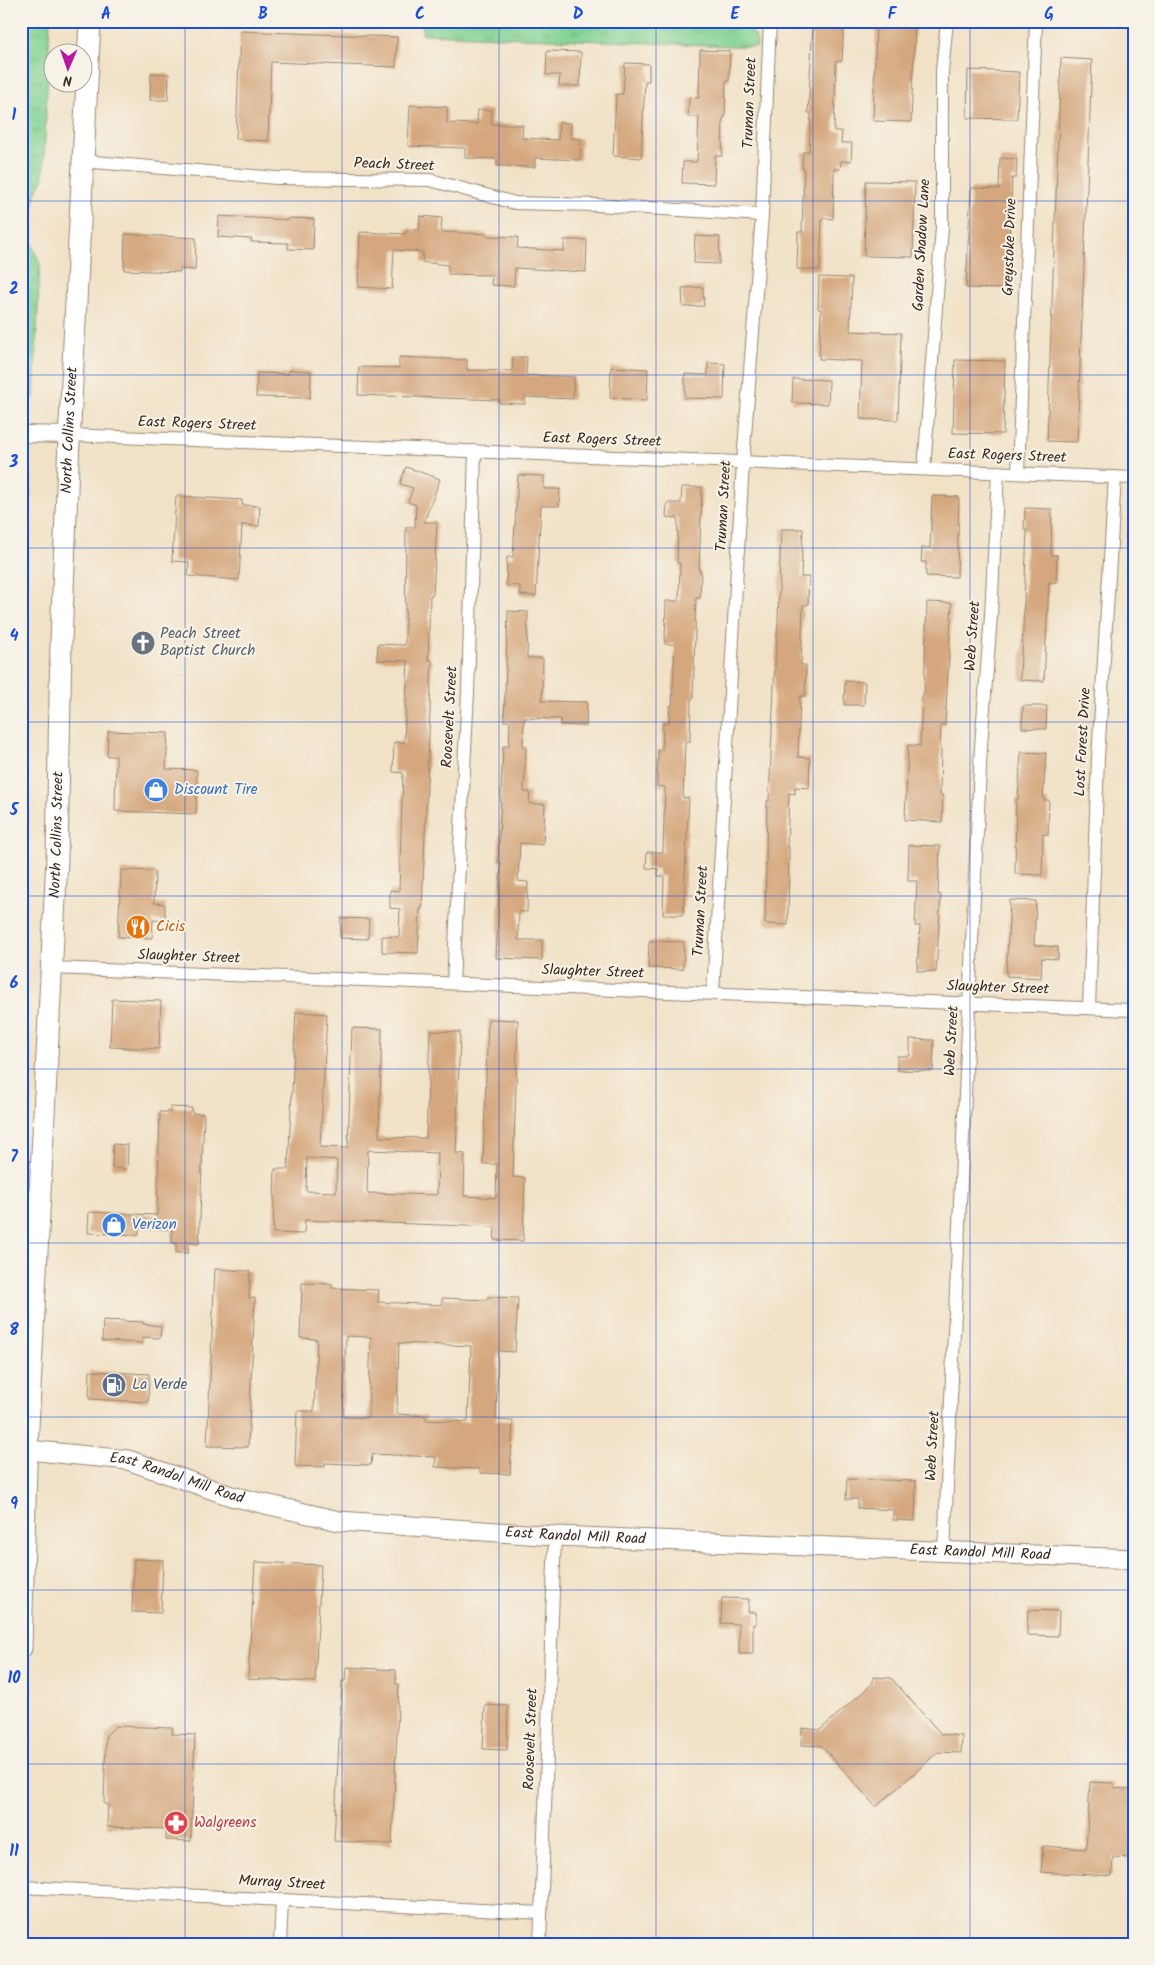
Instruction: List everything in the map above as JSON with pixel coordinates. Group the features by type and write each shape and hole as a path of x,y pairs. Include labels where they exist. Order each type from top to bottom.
{"main road":[{"name":"North Collins Street","path":"21,1648 23,1449 52,968 57,860 61,642 69,435 90,21"},
{"name":"East Randol Mill Road","path":"23,1449 128,1460 231,1496 339,1521 555,1536 1134,1559"}],"street":[{"name":"Truman Street","path":"713,994 743,462 762,215 770,21"},
{"name":"Garden Shadow Lane","path":"924,470 942,227 942,71 947,21"},
{"name":"Greystoke Drive","path":"1018,473 1036,21"},
{"name":"Peach Street","path":"83,162 276,178 430,180 515,203 597,205 762,215"},
{"path":"21,434 69,435"},
{"name":"East Rogers Street","path":"69,435 1134,478"},
{"name":"Roosevelt Street","path":"453,983 468,692 475,451"},
{"name":"Web Street","path":"944,1552 981,746 991,616 998,472"},
{"name":"Lost Forest Drive","path":"1089,1008 1098,758 1115,477"},
{"name":"Slaughter Street","path":"52,968 1134,1010"},
{"name":"Roosevelt Street","path":"540,1944 555,1536"},
{"name":"Murray Street","path":"21,1887 541,1913"},
{"path":"280,1944 282,1900"}],"green space":[{"path":"21,21 50,21 49,42 42,42 42,92 47,92 43,180 35,193 34,205 21,204"},
{"path":"423,21 696,21 724,23 743,26 751,30 757,47 422,34"},
{"path":"21,232 33,233 32,245 40,263 34,398 21,402"},
{"path":"21,468 31,474 25,617 21,625"}],"building":[{"path":"813,22 844,23 842,61 836,61 834,131 842,131 841,143 852,143 851,161 841,161 840,169 834,169 833,219 822,218 820,270 797,269 798,232 802,232 803,152 809,152 811,113 808,113"},
{"path":"876,24 915,25 911,122 873,121"},
{"path":"240,31 397,37 396,67 271,62 268,141 236,139"},
{"path":"700,50 730,51 729,81 726,81 725,118 723,118 722,156 715,156 714,184 682,183 683,162 697,162 699,117 688,117 689,97 699,98"},
{"path":"547,51 581,52 580,86 559,86 560,75 546,75"},
{"path":"1061,58 1092,60 1077,442 1047,441"},
{"path":"625,63 649,64 649,81 645,81 641,158 613,156 616,94 623,94"},
{"path":"968,70 1019,72 1017,119 967,118"},
{"path":"151,73 169,74 168,100 150,100"},
{"path":"410,105 447,107 447,123 477,124 478,110 492,110 491,124 523,125 522,138 558,140 559,122 571,123 570,138 581,139 580,160 535,158 535,167 497,166 497,159 465,158 465,148 408,146"},
{"path":"1000,158 1017,159 1016,178 1012,178 1007,289 966,288 971,188 999,189"},
{"path":"866,181 915,182 913,257 864,256"},
{"path":"219,216 289,220 289,218 314,219 313,250 288,249 288,243 251,242 252,239 218,237"},
{"path":"420,216 442,218 441,232 518,237 517,248 564,251 564,240 587,240 586,272 515,268 514,286 491,285 492,275 448,274 448,265 422,262 423,252 394,250 392,289 358,287 360,232 406,234 406,229 419,230"},
{"path":"125,234 196,238 195,270 180,269 180,272 124,270"},
{"path":"695,236 720,237 719,264 694,263"},
{"path":"819,277 852,278 850,331 901,333 898,420 860,419 862,361 819,359 821,309 818,309"},
{"path":"703,287 704,306 683,307 682,288"},
{"path":"399,357 467,360 467,370 512,371 513,357 527,357 526,375 574,377 573,399 525,397 525,404 499,403 500,400 358,395 359,367 399,368"},
{"path":"955,360 1005,361 1003,434 953,433"},
{"path":"708,363 725,364 724,399 685,398 685,374 708,375"},
{"path":"611,367 648,369 647,400 610,398"},
{"path":"289,370 311,371 310,398 256,397 257,373 289,374"},
{"path":"793,379 829,380 828,404 792,403"},
{"path":"406,467 440,479 424,522 437,522 433,595 430,595 428,660 432,660 422,909 420,909 418,953 382,952 382,936 399,937 400,909 390,908 390,890 399,891 403,773 393,772 394,742 404,743 408,661 377,660 378,644 405,645 406,527 415,527 416,505 408,502 413,488 400,484"},
{"path":"518,475 544,476 544,489 560,489 559,506 541,506 536,596 520,595 520,586 506,585 507,557 513,557"},
{"path":"682,487 702,487 700,598 696,598 690,742 685,742 683,798 689,798 683,915 663,915 664,876 658,876 658,869 646,868 647,852 663,852 665,787 657,786 658,750 662,750 663,723 669,723 670,706 672,706 675,644 665,644 666,601 679,601 680,563 677,563 678,518 666,517 667,503 681,503"},
{"path":"176,496 242,500 242,505 260,506 259,526 242,525 239,580 188,576 189,562 172,561"},
{"path":"932,496 959,497 957,577 926,576 926,562 921,562 922,548 930,548"},
{"path":"1025,508 1052,509 1051,555 1057,555 1056,583 1049,582 1044,681 1020,680 1027,530 1024,530"},
{"path":"781,529 803,529 801,577 809,577 808,605 803,605 801,665 806,665 805,696 800,696 798,757 810,758 809,788 795,787 795,794 789,793 787,847 789,847 788,925 765,924 767,801 769,801"},
{"path":"927,602 952,603 945,725 941,725 940,795 943,795 942,822 905,820 908,745 920,746 922,695 924,695"},
{"path":"508,611 528,612 527,658 543,658 542,701 587,702 586,726 560,725 561,719 524,718 523,747 526,747 524,792 530,792 529,804 545,804 543,845 520,843 518,881 528,882 527,912 519,911 518,940 542,940 542,960 496,958 501,862 498,862 503,746 509,746 510,721 504,721"},
{"path":"845,681 865,682 864,705 844,705"},
{"path":"1023,706 1047,706 1046,729 1022,728"},
{"name":"Discount Tire","path":"108,731 168,733 166,769 197,770 196,814 115,811 116,756 107,756"},
{"path":"1021,752 1046,753 1043,800 1049,800 1048,835 1043,834 1042,875 1015,874 1016,799 1018,799"},
{"path":"909,845 940,846 938,894 941,895 936,972 917,971 920,926 915,926 917,881 908,881"},
{"path":"121,870 155,871 154,903 165,904 165,921 153,920 152,938 118,937"},
{"path":"1010,900 1036,901 1034,945 1058,947 1058,959 1042,958 1041,978 1006,976"},
{"path":"341,918 369,919 368,939 340,938"},
{"path":"649,941 684,942 683,969 648,968"},
{"path":"112,999 161,1001 159,1049 110,1047"},
{"path":"296,1012 327,1014 320,1147 348,1148 352,1028 382,1029 379,1137 426,1138 430,1031 460,1032 456,1153 465,1154 464,1196 496,1198 497,1164 483,1164 488,1019 518,1020 513,1177 525,1178 523,1241 494,1240 495,1227 305,1220 304,1234 273,1233 275,1169 288,1169","holes":["368,1150 438,1153 437,1195 367,1193","307,1158 337,1160 336,1192 306,1191"]},
{"path":"910,1039 934,1040 933,1071 897,1070 897,1056 910,1056"},
{"path":"170,1107 192,1108 192,1113 204,1114 199,1244 188,1243 188,1253 176,1253 176,1243 172,1243 172,1229 139,1228 139,1235 88,1233 89,1212 157,1215 160,1112 170,1112"},
{"path":"113,1144 128,1145 127,1169 112,1168"},
{"path":"215,1269 250,1271 249,1298 255,1298 248,1447 207,1446"},
{"path":"302,1283 332,1284 332,1288 379,1290 378,1302 442,1305 442,1298 487,1300 488,1297 518,1298 515,1352 498,1351 496,1420 513,1421 510,1474 480,1473 480,1469 435,1467 436,1457 372,1454 371,1465 325,1463 325,1467 295,1466 297,1411 314,1411 317,1339 300,1338","holes":["346,1336 371,1337 368,1418 343,1417","399,1343 471,1346 468,1422 425,1420 426,1416 397,1414"]},
{"path":"103,1320 143,1322 143,1324 161,1326 160,1338 143,1337 142,1343 102,1341"},
{"path":"90,1371 149,1374 148,1402 89,1399"},
{"path":"847,1479 916,1481 915,1521 893,1520 893,1510 858,1508 858,1499 846,1499"},
{"path":"134,1559 163,1560 161,1613 132,1612"},
{"path":"255,1562 321,1565 315,1682 248,1679"},
{"path":"722,1598 749,1599 748,1612 756,1612 756,1624 753,1624 753,1654 739,1654 739,1624 721,1623"},
{"path":"1028,1610 1059,1611 1058,1636 1027,1635"},
{"path":"346,1667 396,1670 396,1684 399,1684 392,1844 334,1841 342,1681 345,1681"},
{"path":"873,1677 891,1678 941,1734 962,1736 961,1753 938,1752 876,1807 822,1746 801,1745 802,1728 820,1730 873,1683"},
{"path":"485,1705 508,1706 507,1750 483,1749"},
{"name":"Walgreens","path":"116,1726 173,1728 172,1734 195,1735 191,1841 166,1840 166,1829 107,1827 108,1804 104,1804 106,1735"},
{"path":"1090,1782 1114,1783 1114,1788 1134,1790 1134,1828 1132,1827 1130,1858 1113,1857 1112,1876 1041,1872 1043,1846 1086,1849"}],"place":[{"name":"Peach Street Baptist Church","path":"143,643"},
{"name":"Discount Tire","path":"156,790"},
{"name":"Cicis","path":"138,927"},
{"name":"Verizon","path":"114,1225"},
{"name":"La Verde","path":"114,1385"},
{"name":"Walgreens","path":"176,1823"}]}
